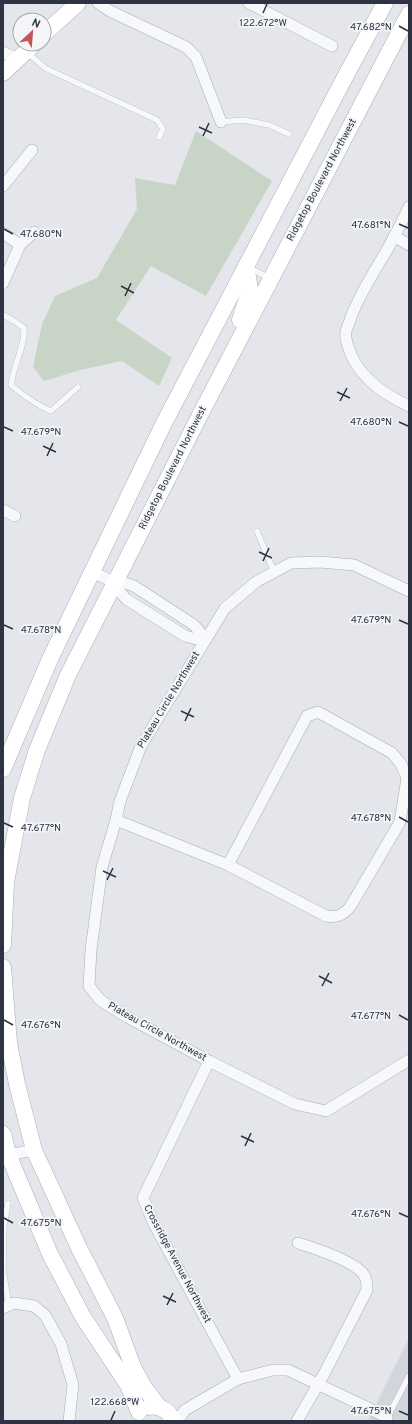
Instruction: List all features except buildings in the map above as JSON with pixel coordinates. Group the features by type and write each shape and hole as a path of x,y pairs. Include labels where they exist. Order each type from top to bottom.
{"main road":[{"path":"52,27 78,3"},
{"path":"3,769 50,659 163,425 385,3"},
{"name":"Ridgetop Boulevard Northwest","path":"3,945 6,882 22,798 37,750 61,690 224,367 409,14"},
{"path":"3,73 20,52"},
{"path":"224,367 250,289 246,266"},
{"path":"3,967 9,1042 17,1084 34,1150 79,1248 115,1318 133,1367 144,1387 166,1412"},
{"path":"3,1134 5,1155 50,1254 83,1317 128,1385 137,1417"},
{"path":"137,1417 145,1408 152,1406 166,1412"}],"street":[{"path":"98,3 110,11 192,51 198,62 220,122"},
{"path":"249,3 332,46"},
{"path":"3,186 32,150"},
{"path":"409,207 365,288 355,308 346,332 351,356 359,369 370,382 386,394 409,406"},
{"path":"3,283 20,245 34,232"},
{"path":"3,233 20,245"},
{"path":"394,236 409,245"},
{"path":"3,510 15,516"},
{"name":"Plateau Circle Northwest","path":"408,1062 326,1111 296,1104 209,1062 127,1017 100,1000 89,986 91,950 102,868 120,801 140,746 225,608 256,582 291,563 320,562 354,565 409,591"},
{"name":"Plateau Circle Northwest","path":"92,572 115,583 126,599 172,628 185,636 204,641"},
{"path":"116,820 228,866 326,916 333,917 342,914 350,907 400,822 407,778 401,764 392,753 318,712 307,716 228,866"},
{"name":"Crossridge Avenue Northwest","path":"209,1062 143,1198 154,1224 238,1379"},
{"path":"5,1155 34,1150"},
{"path":"297,1421 367,1290 365,1276 358,1269 327,1252 298,1243"},
{"path":"6,1307 14,1303 34,1306 45,1315 62,1344 73,1384 69,1421"},
{"path":"177,1421 185,1410 238,1379 273,1370 288,1370 386,1419"},
{"path":"166,1412 185,1410"}],"lane":[{"path":"20,52 45,68 157,120 163,129 160,138"},
{"path":"220,122 243,120 269,126 289,134"},
{"path":"246,266 270,279"},
{"path":"3,315 11,318 24,328 24,337 12,374 11,385 24,396 51,411 78,387"},
{"path":"257,531 274,572"},
{"path":"6,1307 3,1269 4,1226 8,1203"},
{"path":"386,1419 409,1376"}],"shaded area":[{"path":"409,1339 409,1421 368,1421 395,1366"}],"green space":[{"path":"196,131 272,181 206,296 151,266 116,320 172,358 159,386 122,361 80,370 44,381 33,367 42,324 55,296 97,278 137,209 135,178 175,185"}]}
